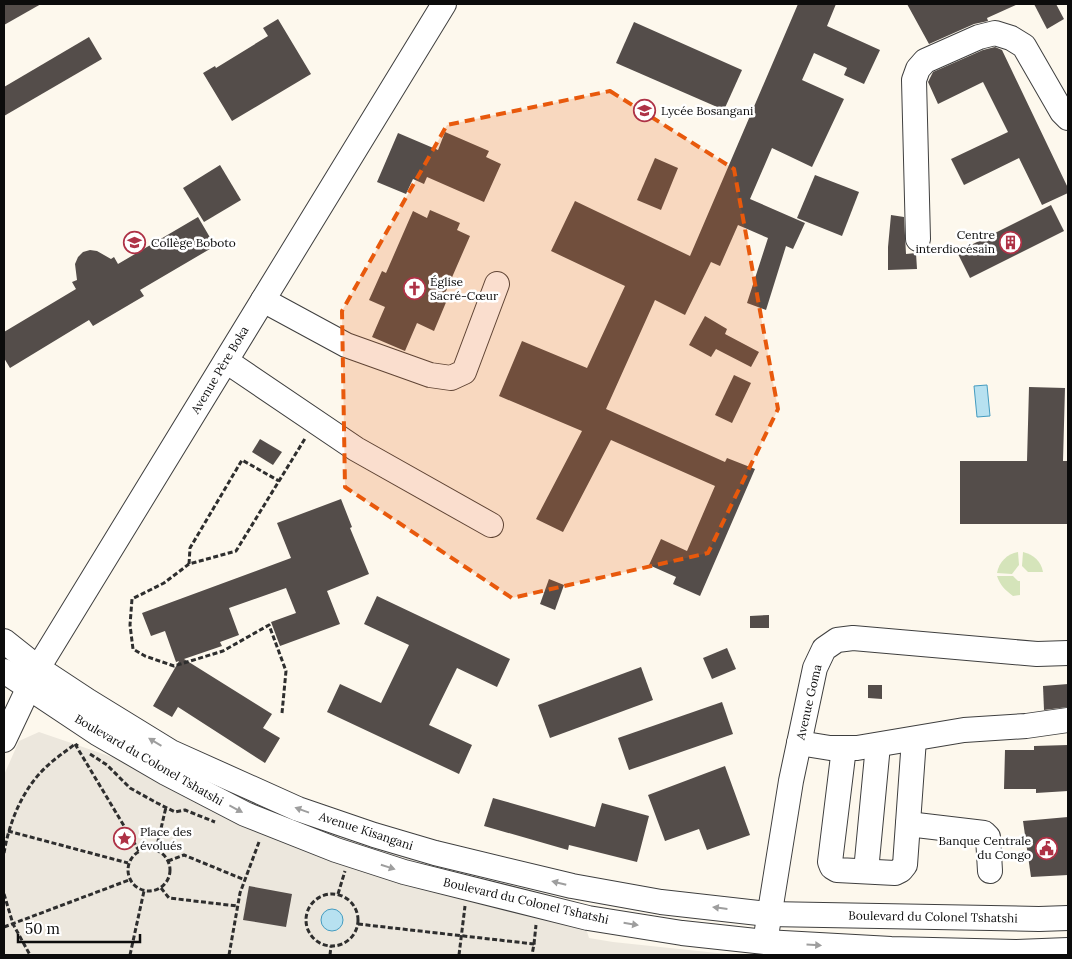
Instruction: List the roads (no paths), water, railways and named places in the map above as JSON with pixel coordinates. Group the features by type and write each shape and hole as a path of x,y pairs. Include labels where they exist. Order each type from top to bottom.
{"street":[{"name":"Avenue Père Boka","path":"4,740 33,678 444,4"},
{"path":"918,239 914,80 918,69 925,62 978,36 995,33 1010,38 1024,46 1062,112 1068,118"},
{"path":"263,300 346,345 430,376 451,378 464,372 497,284"},
{"path":"226,360 356,449 491,525"},
{"name":"Avenue Goma","path":"765,949 768,914 800,743 815,668 824,650 837,640 853,638 1037,654 1068,653"},
{"name":"Avenue Kisangani","path":"4,640 33,678"},
{"name":"Avenue Kisangani","path":"4,671 33,678 88,701 171,752 298,809 374,835 572,886 661,902 768,914"},
{"name":"Boulevard du Colonel Tshatshi","path":"33,678 97,734 245,814 336,850 404,872 588,918 682,932 765,949 891,949 1016,952 1068,950"},
{"path":"800,743 830,748 844,748 878,745 964,730 1026,726 1068,720"},
{"path":"844,748 830,862 832,867 837,870 895,873 905,865 914,739"},
{"path":"866,871 878,745"},
{"path":"908,824 984,834 988,837 989,843 990,871"},
{"name":"Boulevard du Colonel Tshatshi","path":"768,914 1068,918"}],"water":[{"path":"987,385 990,416 977,417 974,386"},
{"path":"332,909 340,912 343,920 340,928 332,931 324,928 321,920 324,912"}],"place":[{"name":"Lycée Bosangani","path":"645,111"},
{"name":"Centre interdiocésain","path":"1011,242"},
{"name":"Collège Boboto","path":"135,243"},
{"name":"Église Sacré-Cœur","path":"414,289"},
{"name":"Place des évolués","path":"124,839"},
{"name":"Banque Centrale du Congo","path":"1047,848"}]}
